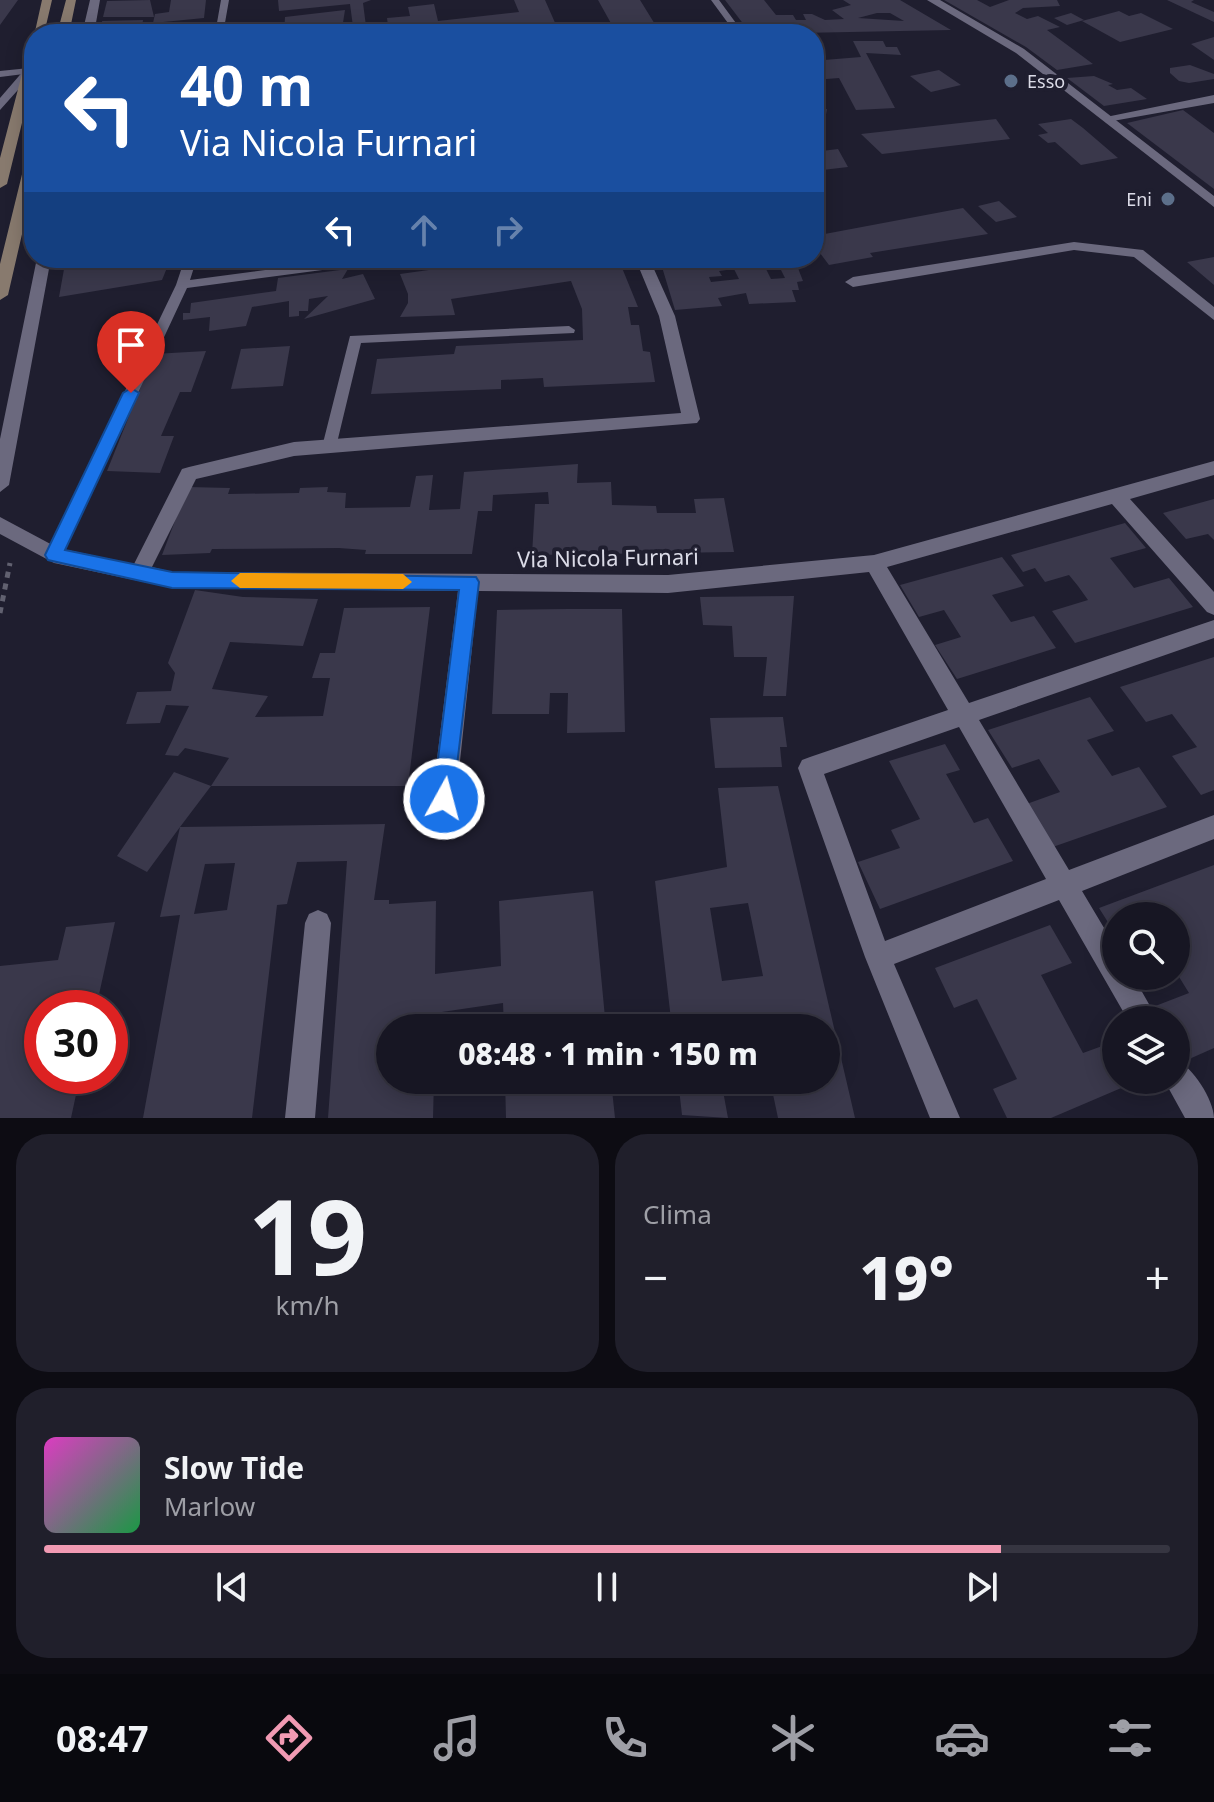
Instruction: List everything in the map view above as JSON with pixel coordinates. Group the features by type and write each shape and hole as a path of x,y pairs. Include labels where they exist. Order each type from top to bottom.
{"main road":[{"path":"41,24 47,0"},
{"path":"65,24 71,0"},
{"path":"0,184 24,90"},
{"path":"0,295 24,195"}],"street":[{"path":"90,24 95,0"},
{"path":"932,0 1020,51 1214,203"},
{"path":"0,106 24,77"},
{"path":"1107,118 1214,99"},
{"path":"853,282 1074,246 1138,253 1214,315"},
{"path":"0,485 42,268"},
{"path":"139,573 189,474 294,449 691,419 667,316 646,268"},
{"name":"Via Nicola Furnari","path":"0,525 54,555 172,580 668,584 874,563 1214,468"},
{"path":"1116,496 1214,606"},
{"path":"874,563 1102,949"},
{"path":"444,799 469,582"},
{"path":"945,1118 878,957 810,768 1214,629"},
{"path":"878,957 1214,827"},
{"path":"300,1118 318,923"},
{"path":"1189,1094 1200,1111"}],"lane":[{"path":"221,24 225,0"},
{"path":"715,0 733,24"},
{"path":"0,74 24,72"},
{"path":"54,555 188,268"},
{"path":"182,285 309,268"},
{"path":"329,447 355,339 569,330"}],"building":[{"path":"0,0 18,0 0,25"},
{"path":"150,0 154,17 103,17 107,1"},
{"path":"171,0 206,0 204,18 153,23 155,14 169,12"},
{"path":"278,0 371,0 363,3 366,24 353,24 350,4 279,11"},
{"path":"514,0 545,0 556,24 388,24 387,18 410,16 408,7 434,4 438,21 519,12"},
{"path":"598,0 640,0 655,24 611,24"},
{"path":"725,0 764,0 776,15 793,15 796,20 806,20 803,14 812,14 825,20 844,19 832,10 851,5 843,0 900,0 951,30 824,33 824,24 743,24","holes":["890,13 904,21 858,18"]},
{"path":"944,0 977,0 990,7 1009,0 1057,0 1060,6 1023,8 1015,13 1027,19 1038,16 1060,27 1047,30 1093,64 1057,70 1026,47"},
{"path":"1167,0 1194,0 1191,2 1214,12 1214,22"},
{"path":"345,10 343,24 285,24 285,17"},
{"path":"1119,11 1129,16 1141,13 1173,29 1120,42 1082,21"},
{"path":"1071,13 1084,20 1067,25 1054,18"},
{"path":"143,20 142,24 102,24 102,21"},
{"path":"1214,37 1214,60 1191,44"},
{"path":"853,41 883,41 886,47 897,47 901,55 866,53 895,108 856,110 839,78 824,79 824,60 861,57"},
{"path":"1190,65 1214,74 1214,79 1189,83 1179,81 1170,73 1170,68"},
{"path":"939,70 961,85 931,92 910,76"},
{"path":"1094,76 1113,84 1108,85 1117,90 1131,88 1147,99 1104,106 1067,78"},
{"path":"1183,110 1214,133 1214,189 1127,123"},
{"path":"996,119 1010,139 882,154 861,134"},
{"path":"1071,119 1118,158 1081,165 1055,142 1048,143 1038,135 1048,133 1038,124"},
{"path":"838,149 848,167 824,170 824,151"},
{"path":"999,201 1017,217 996,222 978,206"},
{"path":"963,208 988,234 870,253 873,257 829,265 824,258 824,234"},
{"path":"1214,257 1214,285 1187,262"},
{"path":"64,268 167,268 162,280 59,297"},
{"path":"444,268 622,268 638,307 628,307 631,325 639,325 643,351 650,352 655,382 544,387 543,378 501,380 501,389 371,394 377,359 454,354 456,346 583,340 582,309 571,281 451,299 455,315 400,317 408,303 408,294 400,274"},
{"path":"662,268 766,268 771,279 785,278 780,268 798,268 803,281 797,282 799,290 792,290 796,302 749,304 746,293 718,298 722,306 675,310","holes":["734,269 739,279 711,282 709,277 722,276 719,271"]},
{"path":"348,269 342,279 363,274 375,299 304,319 328,296 309,299 308,311 299,311 299,316 289,317 289,301 252,307 246,326 209,331 210,317 183,320 183,313 190,313 191,303 276,291 278,278"},
{"path":"290,346 283,386 231,389 241,349"},
{"path":"206,351 191,392 180,392 161,436 174,436 160,473 107,471 154,354"},
{"path":"578,464 577,483 611,482 612,505 656,506 657,513 696,513 694,499 724,498 734,552 532,555 535,504 549,504 548,492 493,495 492,511 478,511 472,554 365,554 366,550 339,548 212,549 210,553 162,555 188,487 230,488 228,494 299,493 300,488 328,487 327,492 346,493 345,508 410,507 416,476 433,475 429,510 460,509 464,472"},
{"path":"1214,499 1214,540 1208,534 1186,539 1163,513"},
{"path":"1125,523 1146,548 1110,558 1134,588 1169,578 1193,607 1075,643 1052,611 1088,600 1078,586 1069,575 1045,582 1035,568 1023,572 1011,555"},
{"path":"1002,557 1024,586 992,595 1011,622 1034,616 1056,648 957,679 935,645 961,637 944,610 919,617 900,585"},
{"path":"195,590 243,597 318,599 303,646 230,642 212,689 268,696 255,717 323,716 330,678 312,678 320,653 335,653 344,608 430,607 408,786 211,786 229,758 185,748 178,756 165,755 189,706 166,705 160,723 126,724 137,692 171,691 175,673 168,663"},
{"path":"794,596 786,696 763,696 767,657 734,657 732,626 703,625 700,597"},
{"path":"622,609 625,732 567,733 568,693 550,693 549,714 492,714 497,610"},
{"path":"1214,657 1214,790 1201,795 1172,756 1197,747 1172,714 1146,722 1120,687"},
{"path":"1090,697 1114,731 1087,740 1112,776 1139,767 1167,807 1047,849 1021,806 1060,792 1039,759 1012,768 988,730"},
{"path":"783,717 787,747 780,747 782,767 715,768 710,718"},
{"path":"945,744 960,770 946,774 974,823 988,818 1013,861 880,909 858,862 900,848 891,830 920,819 889,761"},
{"path":"174,772 211,786 147,872 117,856"},
{"path":"778,786 831,1014 670,1014 655,881 727,867 718,788","holes":["748,903 763,976 722,981 710,908"]},
{"path":"385,824 374,900 389,900 389,904 436,901 435,974 501,966 499,901 593,891 605,1014 503,1014 503,1003 435,1014 376,1014 376,1094 434,1094 433,1118 328,1118 347,861 297,862 287,904 277,905 252,1118 143,1118 180,915 160,917 180,827","holes":["235,863 227,910 194,914 205,864"]},
{"path":"1214,865 1214,1048 1190,1059 1190,1006 1155,1006 1190,990 1190,902 1115,902"},
{"path":"115,922 100,990 24,990 24,1094 76,1094 71,1118 0,1118 0,966 58,960 66,927"},
{"path":"1050,925 1072,963 1041,975 1083,1053 1102,1046 1102,1094 1107,1094 1051,1118 1007,1118 993,1089 1017,1079 977,999 954,1008 935,968"},
{"path":"840,1053 855,1118 778,1118 773,1094 840,1094"},
{"path":"505,1094 612,1094 615,1118 506,1118"},
{"path":"680,1094 724,1094 728,1118 682,1115"}],"slow traffic":[{"path":"240,581 403,582"}],"place":[{"name":"Esso","path":"1011,81"},
{"name":"Eni","path":"1168,199"}],"route":[{"path":"131,393 54,555 172,580 469,582 444,799"}]}
